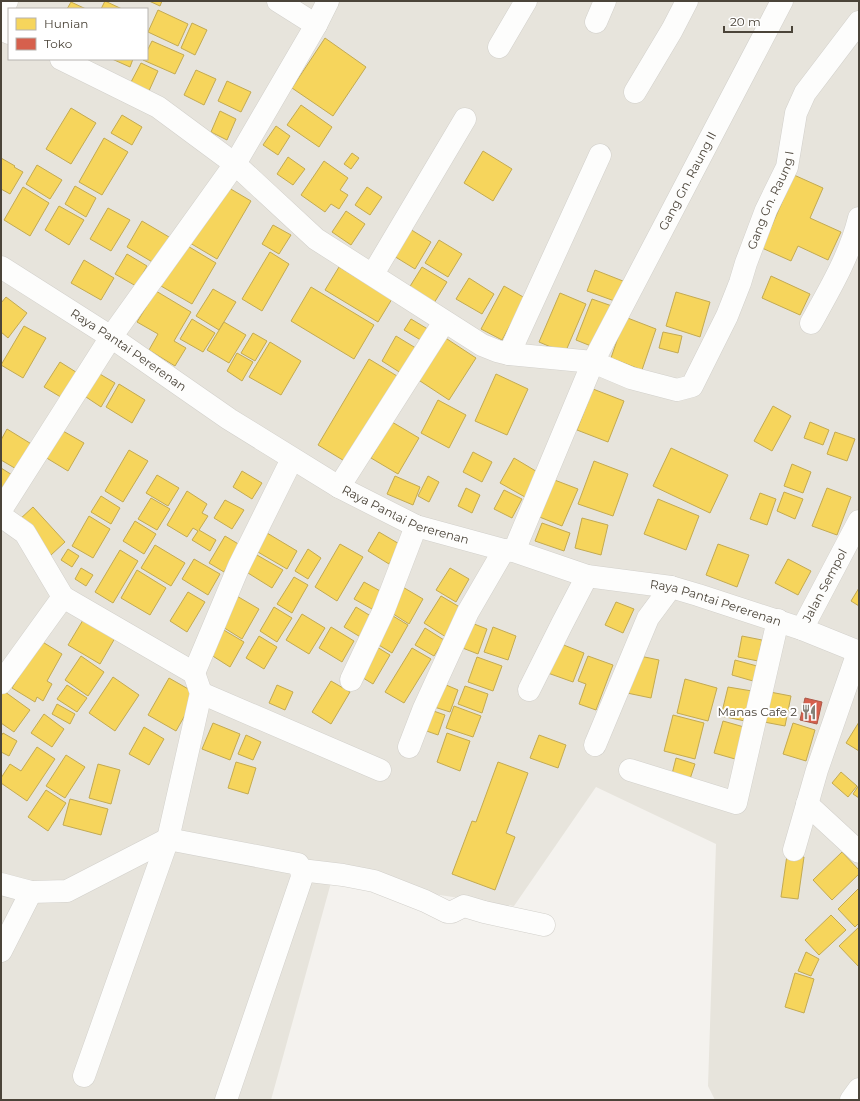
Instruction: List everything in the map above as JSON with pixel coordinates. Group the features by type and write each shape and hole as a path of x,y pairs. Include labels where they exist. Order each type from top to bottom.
{"street":[{"path":"278,1 316,25"},
{"path":"1,510 110,337 235,164 316,25 328,1"},
{"path":"499,47 526,1"},
{"path":"596,22 605,1"},
{"path":"635,92 672,30 687,1"},
{"name":"Gang Gn. Raung II","path":"409,747 424,708 468,612 509,551 593,362 782,1"},
{"path":"2,13 8,30"},
{"name":"Gang Gn. Raung I","path":"593,362 631,378 677,390 692,386 727,316 766,210 787,167 796,113 805,92 859,22"},
{"path":"63,60 158,108 235,164 316,239 482,345 509,354 593,362"},
{"path":"373,274 465,119"},
{"path":"509,354 600,155"},
{"path":"811,323 831,288 854,238 859,218"},
{"name":"Raya Pantai Pererenan","path":"1,267 110,337 229,419 292,459 339,487 416,526 509,551 587,576 671,587 778,620 859,652"},
{"path":"339,487 444,322"},
{"path":"84,1076 168,839 197,683 239,566 292,459"},
{"path":"1,516 25,533 63,597 197,683 380,770"},
{"name":"Jalan Sempol","path":"802,629 859,520"},
{"path":"351,680 383,612 416,526"},
{"path":"529,690 587,576"},
{"path":"595,745 648,618 671,587"},
{"path":"1,683 63,597"},
{"path":"630,770 736,803 778,620"},
{"path":"794,850 807,804 859,652"},
{"path":"807,804 859,852"},
{"path":"1,884 32,892 67,892 168,839 298,864 302,877 226,1100"},
{"path":"301,870 343,875 374,881 447,912 452,912 464,906 484,912 544,925"},
{"path":"1,951 32,892"},
{"path":"850,1100 859,1089"}],"shaded area":[{"path":"1,1 859,1 859,1100 715,1100 708,1086 716,844 596,787 514,906 332,879 271,1100 1,1100"}],"building: Hunian":[{"path":"105,1 120,8 102,8"},
{"path":"149,1 162,1 160,6"},
{"path":"71,2 84,8 68,8"},
{"path":"158,10 188,24 178,46 148,32"},
{"path":"192,23 207,30 195,55 181,48"},
{"path":"325,38 366,67 333,116 292,88"},
{"path":"152,41 184,55 175,74 143,60 148,60 148,49"},
{"path":"114,60 133,60 130,67"},
{"path":"141,63 158,71 148,93 130,84"},
{"path":"196,70 216,79 204,105 184,95"},
{"path":"227,81 251,92 241,112 218,101"},
{"path":"301,105 332,127 319,147 287,125"},
{"path":"71,108 96,123 71,164 46,149"},
{"path":"220,111 236,119 227,140 211,132"},
{"path":"122,115 142,127 132,145 111,133"},
{"path":"276,126 290,136 278,155 263,145"},
{"path":"104,138 128,152 102,195 79,182"},
{"path":"483,151 512,169 493,201 464,183"},
{"path":"352,153 359,158 351,169 344,164"},
{"path":"288,157 305,169 293,185 277,174"},
{"path":"1,158 23,172 10,194 1,189"},
{"path":"324,161 348,178 340,190 348,195 339,209 331,204 325,212 301,195"},
{"path":"37,165 62,180 50,199 26,184"},
{"path":"794,175 823,188 810,218 841,232 828,260 798,246 791,261 762,248"},
{"path":"224,185 251,201 217,259 190,243"},
{"path":"75,186 96,198 86,217 65,204"},
{"path":"23,187 49,203 30,236 4,220"},
{"path":"367,187 382,197 370,215 355,205"},
{"path":"59,206 84,220 69,245 45,230"},
{"path":"108,208 130,220 111,251 90,239"},
{"path":"346,211 365,224 351,245 332,232"},
{"path":"142,221 169,237 154,263 127,247"},
{"path":"273,225 291,235 279,254 262,244"},
{"path":"405,226 431,242 415,269 389,253"},
{"path":"439,240 462,254 448,277 425,263"},
{"path":"186,245 216,263 192,304 161,286"},
{"path":"270,252 289,264 262,311 242,299"},
{"path":"127,254 147,266 136,286 115,274"},
{"path":"84,260 114,278 101,300 71,283"},
{"path":"339,267 392,299 378,322 325,290"},
{"path":"422,267 447,282 434,303 409,288"},
{"path":"595,270 628,283 620,303 587,291"},
{"path":"771,276 810,294 800,315 762,298"},
{"path":"469,278 494,294 482,314 456,299"},
{"path":"504,286 525,298 502,340 481,329"},
{"path":"311,287 374,325 354,359 291,321"},
{"path":"213,289 236,302 219,330 196,316"},
{"path":"156,291 191,312 174,341 186,348 175,366 149,350 158,334 137,322"},
{"path":"676,292 710,302 700,337 666,326"},
{"path":"560,293 586,304 565,353 539,342"},
{"path":"6,297 27,313 8,338 1,332 1,303"},
{"path":"592,299 612,306 596,348 576,340"},
{"path":"625,317 656,329 642,370 611,358"},
{"path":"192,319 215,333 203,352 180,339"},
{"path":"411,319 431,331 424,342 404,330"},
{"path":"224,322 246,335 229,363 207,350"},
{"path":"24,326 46,338 23,378 1,365"},
{"path":"663,332 682,336 678,353 659,348"},
{"path":"253,333 267,341 255,361 241,353"},
{"path":"396,336 419,350 404,375 382,361"},
{"path":"444,337 476,358 449,400 417,379"},
{"path":"270,342 301,361 281,395 249,377"},
{"path":"237,353 253,362 242,381 227,371"},
{"path":"369,359 402,379 351,465 318,445"},
{"path":"60,362 79,374 64,399 44,387"},
{"path":"93,370 115,383 101,407 80,393"},
{"path":"496,374 528,389 507,435 475,421"},
{"path":"119,384 145,400 132,423 106,407"},
{"path":"593,389 624,401 608,442 577,430"},
{"path":"438,400 466,415 449,448 421,433"},
{"path":"773,406 791,416 772,451 754,441"},
{"path":"392,422 419,438 398,474 371,458"},
{"path":"810,422 829,430 823,445 804,438"},
{"path":"56,427 84,443 68,471 40,454"},
{"path":"7,429 33,445 18,470 1,460 1,440"},
{"path":"835,432 855,439 847,461 827,454"},
{"path":"671,448 728,475 710,513 653,486"},
{"path":"129,450 148,461 123,502 105,491"},
{"path":"473,452 492,462 482,482 463,472"},
{"path":"514,458 539,473 525,497 500,483"},
{"path":"594,461 628,474 613,516 578,504"},
{"path":"792,464 811,472 803,493 784,486"},
{"path":"1,468 17,478 1,505"},
{"path":"242,471 262,483 252,499 233,487"},
{"path":"157,475 179,488 168,506 146,493"},
{"path":"395,476 420,487 413,505 387,494"},
{"path":"428,476 439,482 429,502 418,496"},
{"path":"552,479 578,489 562,526 537,516"},
{"path":"466,488 480,495 472,513 458,506"},
{"path":"827,488 851,497 837,535 812,526"},
{"path":"504,490 522,499 512,518 494,509"},
{"path":"187,491 207,504 202,513 208,516 199,530 216,540 210,551 192,540 198,531 193,528 187,537 167,525"},
{"path":"784,492 803,499 795,519 777,511"},
{"path":"760,493 776,499 767,525 750,519"},
{"path":"101,496 120,508 111,524 91,512"},
{"path":"151,498 170,509 157,530 138,519"},
{"path":"658,499 699,516 686,550 644,534"},
{"path":"225,500 244,510 232,529 214,518"},
{"path":"33,507 65,542 51,555 19,520"},
{"path":"89,516 110,529 93,558 72,546"},
{"path":"582,518 608,525 601,555 575,548"},
{"path":"135,521 156,534 144,554 123,541"},
{"path":"542,523 570,533 564,551 535,541"},
{"path":"262,530 297,551 287,569 251,548"},
{"path":"379,532 401,545 389,564 368,551"},
{"path":"225,536 240,545 224,572 209,563"},
{"path":"340,544 363,557 337,601 315,587"},
{"path":"718,544 749,555 737,587 706,575"},
{"path":"155,545 185,563 171,586 141,568"},
{"path":"68,549 79,556 72,567 61,560"},
{"path":"308,549 321,558 308,579 295,571"},
{"path":"120,550 138,561 113,603 95,592"},
{"path":"250,551 283,570 272,588 240,568"},
{"path":"194,559 220,574 208,595 182,579"},
{"path":"788,559 811,571 798,595 775,583"},
{"path":"81,568 93,575 86,586 75,579"},
{"path":"450,568 469,579 456,602 436,590"},
{"path":"137,570 166,588 150,615 121,598"},
{"path":"294,577 308,585 292,613 277,604"},
{"path":"364,582 382,592 372,609 354,599"},
{"path":"401,586 423,599 409,624 387,610"},
{"path":"859,588 859,606 851,601"},
{"path":"188,592 205,602 187,632 170,621"},
{"path":"235,595 259,609 242,639 218,624"},
{"path":"441,596 463,609 446,637 424,623"},
{"path":"616,602 634,609 623,633 605,625"},
{"path":"274,607 292,618 277,642 260,631"},
{"path":"356,607 374,618 362,638 344,627"},
{"path":"388,613 408,625 392,653 372,641"},
{"path":"302,614 325,628 309,654 286,640"},
{"path":"83,620 115,638 100,664 68,645"},
{"path":"469,622 487,629 478,654 460,647"},
{"path":"331,627 354,641 342,662 319,648"},
{"path":"493,627 516,636 508,660 484,652"},
{"path":"425,628 444,640 434,656 415,645"},
{"path":"222,629 244,642 230,667 208,653"},
{"path":"259,636 277,647 264,669 246,658"},
{"path":"742,636 762,640 758,661 738,657"},
{"path":"41,641 62,654 47,681 52,684 43,701 37,697 35,702 12,688"},
{"path":"556,642 584,653 573,682 545,672"},
{"path":"372,644 390,655 373,684 355,673"},
{"path":"412,648 431,659 404,703 385,692"},
{"path":"635,655 659,660 651,698 627,693"},
{"path":"81,656 104,672 88,696 65,680"},
{"path":"588,656 613,665 596,710 579,704 586,684 578,681"},
{"path":"477,657 502,666 493,691 468,682"},
{"path":"735,660 757,666 753,681 732,675"},
{"path":"113,677 139,695 115,731 89,713"},
{"path":"169,678 197,694 176,731 148,715"},
{"path":"685,679 717,688 708,721 677,713"},
{"path":"331,681 350,692 331,724 312,712"},
{"path":"439,682 458,690 450,712 428,705"},
{"path":"67,685 87,698 77,712 57,699"},
{"path":"277,685 293,692 285,710 269,703"},
{"path":"465,686 488,694 482,713 458,704"},
{"path":"728,687 752,691 745,721 721,716"},
{"path":"1,689 30,710 14,732 1,723"},
{"path":"770,692 791,696 785,726 764,722"},
{"path":"57,704 75,714 70,724 52,714"},
{"path":"454,706 481,716 473,737 446,728"},
{"path":"425,708 445,715 438,735 418,728"},
{"path":"44,714 64,729 52,747 31,733"},
{"path":"673,715 704,723 695,759 664,751"},
{"path":"723,721 744,727 735,759 714,753"},
{"path":"859,722 859,751 846,743"},
{"path":"213,723 240,734 230,760 202,749"},
{"path":"793,723 815,730 806,761 783,754"},
{"path":"144,727 164,739 149,765 129,754"},
{"path":"3,733 17,741 9,756 1,752 1,736"},
{"path":"447,733 470,741 460,771 437,762"},
{"path":"246,735 261,742 253,760 238,754"},
{"path":"539,735 566,745 558,768 530,758"},
{"path":"37,747 55,759 27,801 1,783 1,778 10,764 21,771"},
{"path":"66,755 85,767 65,798 46,786"},
{"path":"676,758 695,764 690,779 672,774"},
{"path":"236,762 256,768 248,794 228,788"},
{"path":"498,762 528,773 506,833 515,837 495,890 452,874 472,821 476,822"},
{"path":"98,764 120,770 111,804 89,798"},
{"path":"841,772 857,786 848,797 832,783"},
{"path":"859,785 859,798 853,794"},
{"path":"46,790 66,803 48,831 28,817"},
{"path":"70,799 108,809 101,835 63,825"},
{"path":"842,852 859,870 859,874 832,900 813,880"},
{"path":"787,855 804,857 798,899 781,897"},
{"path":"859,888 859,923 855,927 838,909"},
{"path":"831,915 846,930 819,955 805,940"},
{"path":"859,927 859,967 839,946"},
{"path":"806,952 819,959 811,976 798,971"},
{"path":"795,973 814,979 804,1013 785,1007"}],"building: Toko":[{"path":"805,698 822,702 817,724 800,720"}],"place":[{"name":"Manas Cafe 2","path":"809,712"}]}
